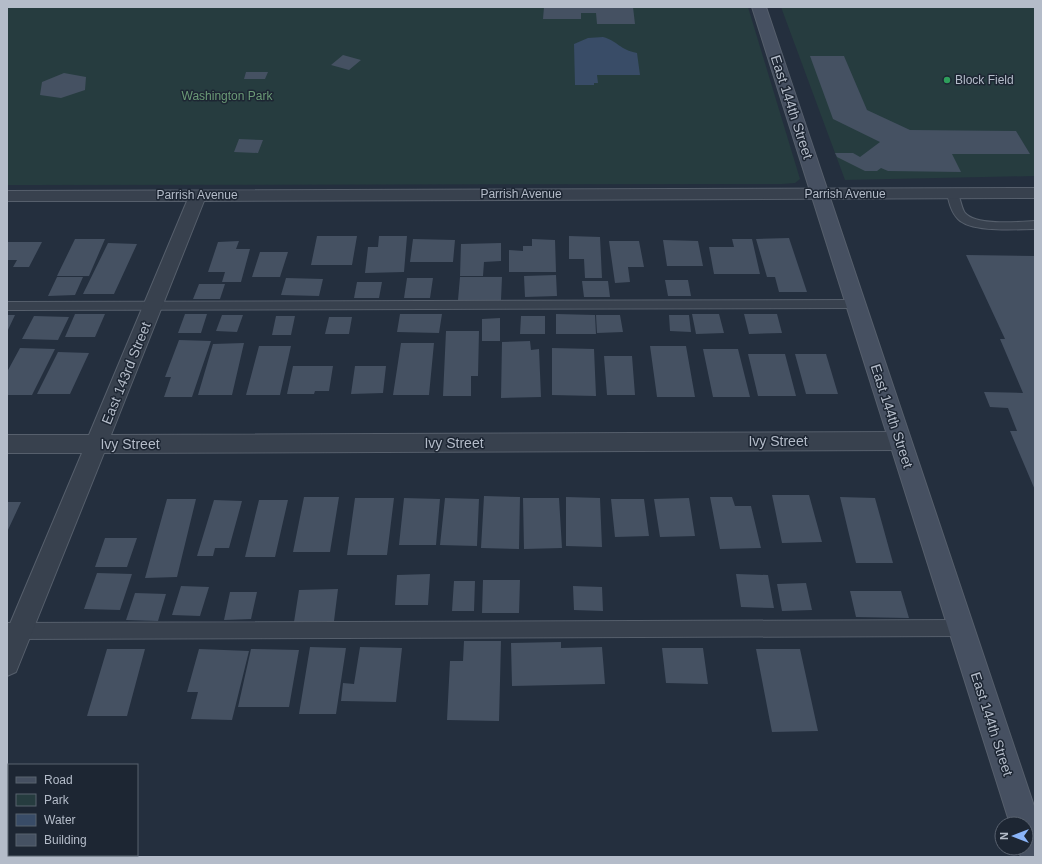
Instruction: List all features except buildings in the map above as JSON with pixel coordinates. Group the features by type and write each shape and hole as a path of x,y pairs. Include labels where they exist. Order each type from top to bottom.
{"street":[{"name":"East 144th Street","path":"759,7 1022,816"},
{"name":"Parrish Avenue","path":"7,196 1035,193"},
{"name":"East 143rd Street","path":"7,663 14,631 96,444 198,195"},
{"name":"Ivy Street","path":"7,444 900,441"}],"lane":[{"path":"952,193 961,215 965,220 974,224 1035,225"},
{"path":"7,306 856,304"},
{"path":"14,631 961,628"}],"green space":[{"name":"Washington Park","path":"7,7 748,7 800,179 795,183 782,184 7,185"},
{"name":"Block Field","path":"781,7 1035,7 1035,176 845,180"}],"water":[{"path":"603,37 631,52 637,53 640,75 597,75 598,83 594,83 594,85 575,85 574,44 588,38"}],"place":[{"name":"Block Field","path":"947,80"}]}
